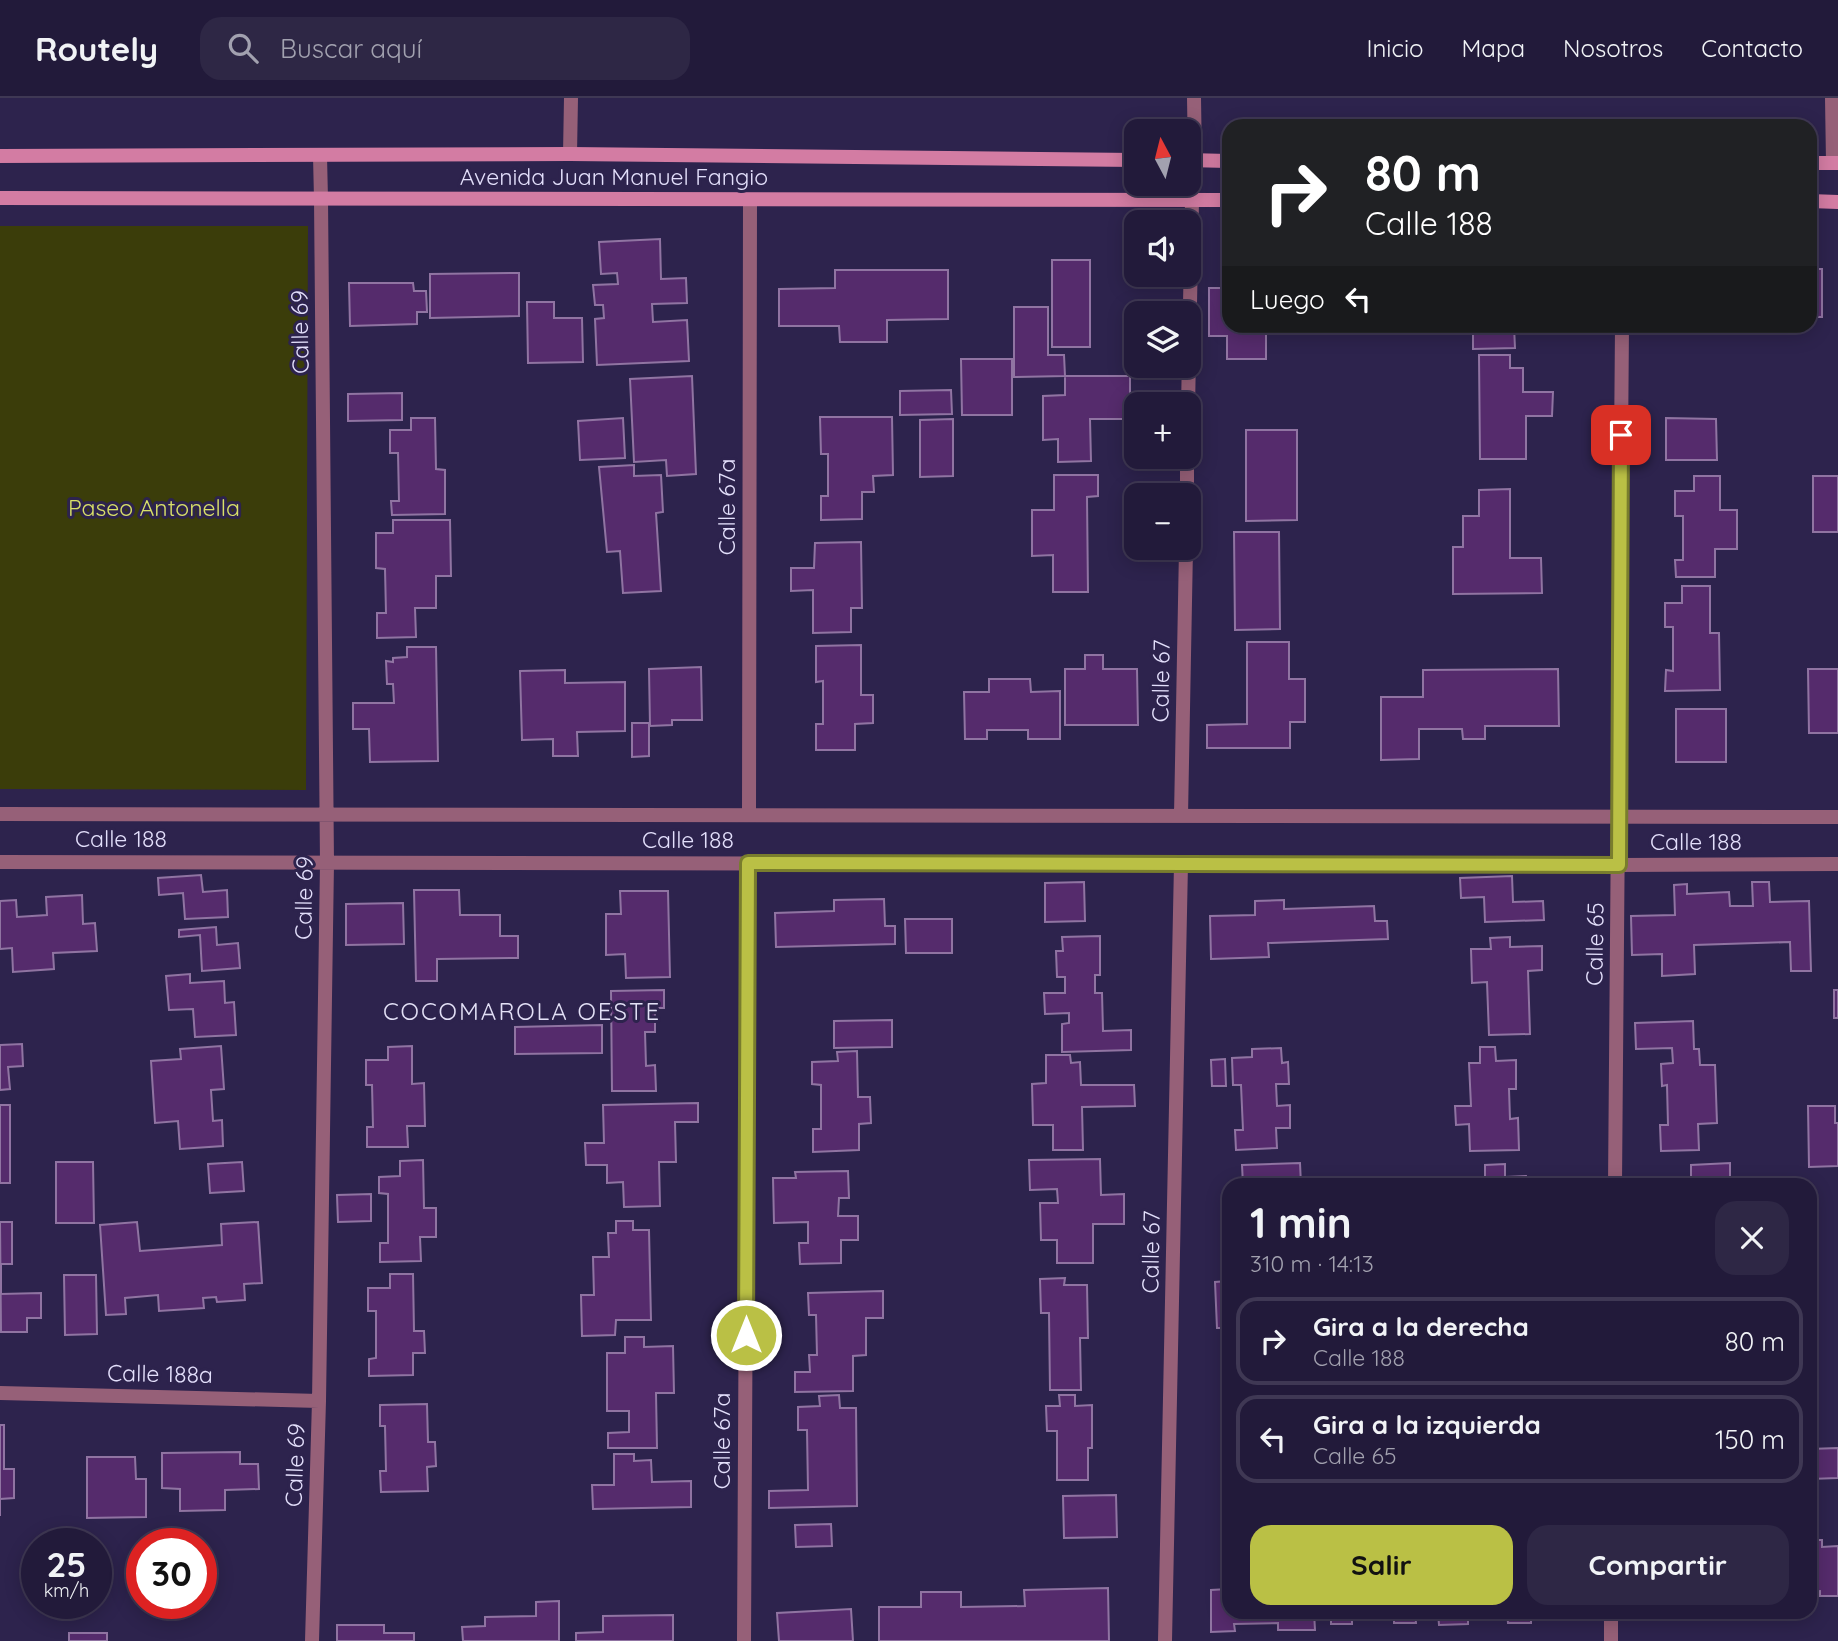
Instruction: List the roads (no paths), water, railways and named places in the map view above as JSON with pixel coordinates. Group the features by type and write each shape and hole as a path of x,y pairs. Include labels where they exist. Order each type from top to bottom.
{"main road":[{"name":"Avenida Juan Manuel Fangio","path":"0,156 570,154 1124,160"},
{"path":"1201,160 1222,161"},
{"path":"1817,163 1835,163"},
{"name":"Avenida Juan Manuel Fangio","path":"0,198 1222,201"},
{"path":"1817,201 1838,202"}],"street":[{"path":"570,154 571,98"},
{"path":"1194,119 1195,98"},
{"path":"1832,98 1835,163"},
{"name":"Calle 69","path":"312,1641 319,1401 328,814 320,156"},
{"name":"Calle 67a","path":"749,815 750,200"},
{"path":"1188,392 1192,200"},
{"name":"Calle 65","path":"1615,1178 1622,333"},
{"name":"Calle 67","path":"1181,816 1186,560"},
{"name":"Calle 188","path":"0,814 1838,817"},
{"name":"Calle 188","path":"0,862 1838,864"},
{"name":"Calle 67a","path":"744,1641 748,863"},
{"name":"Calle 67","path":"1165,1641 1181,864"},
{"name":"Calle 188a","path":"0,1393 319,1401"},
{"path":"1611,1619 1611,1641"}],"district":[{"name":"COCOMAROLA OESTE","path":"522,1012"}],"park label":[{"name":"Paseo Antonella","path":"154,508"}]}
